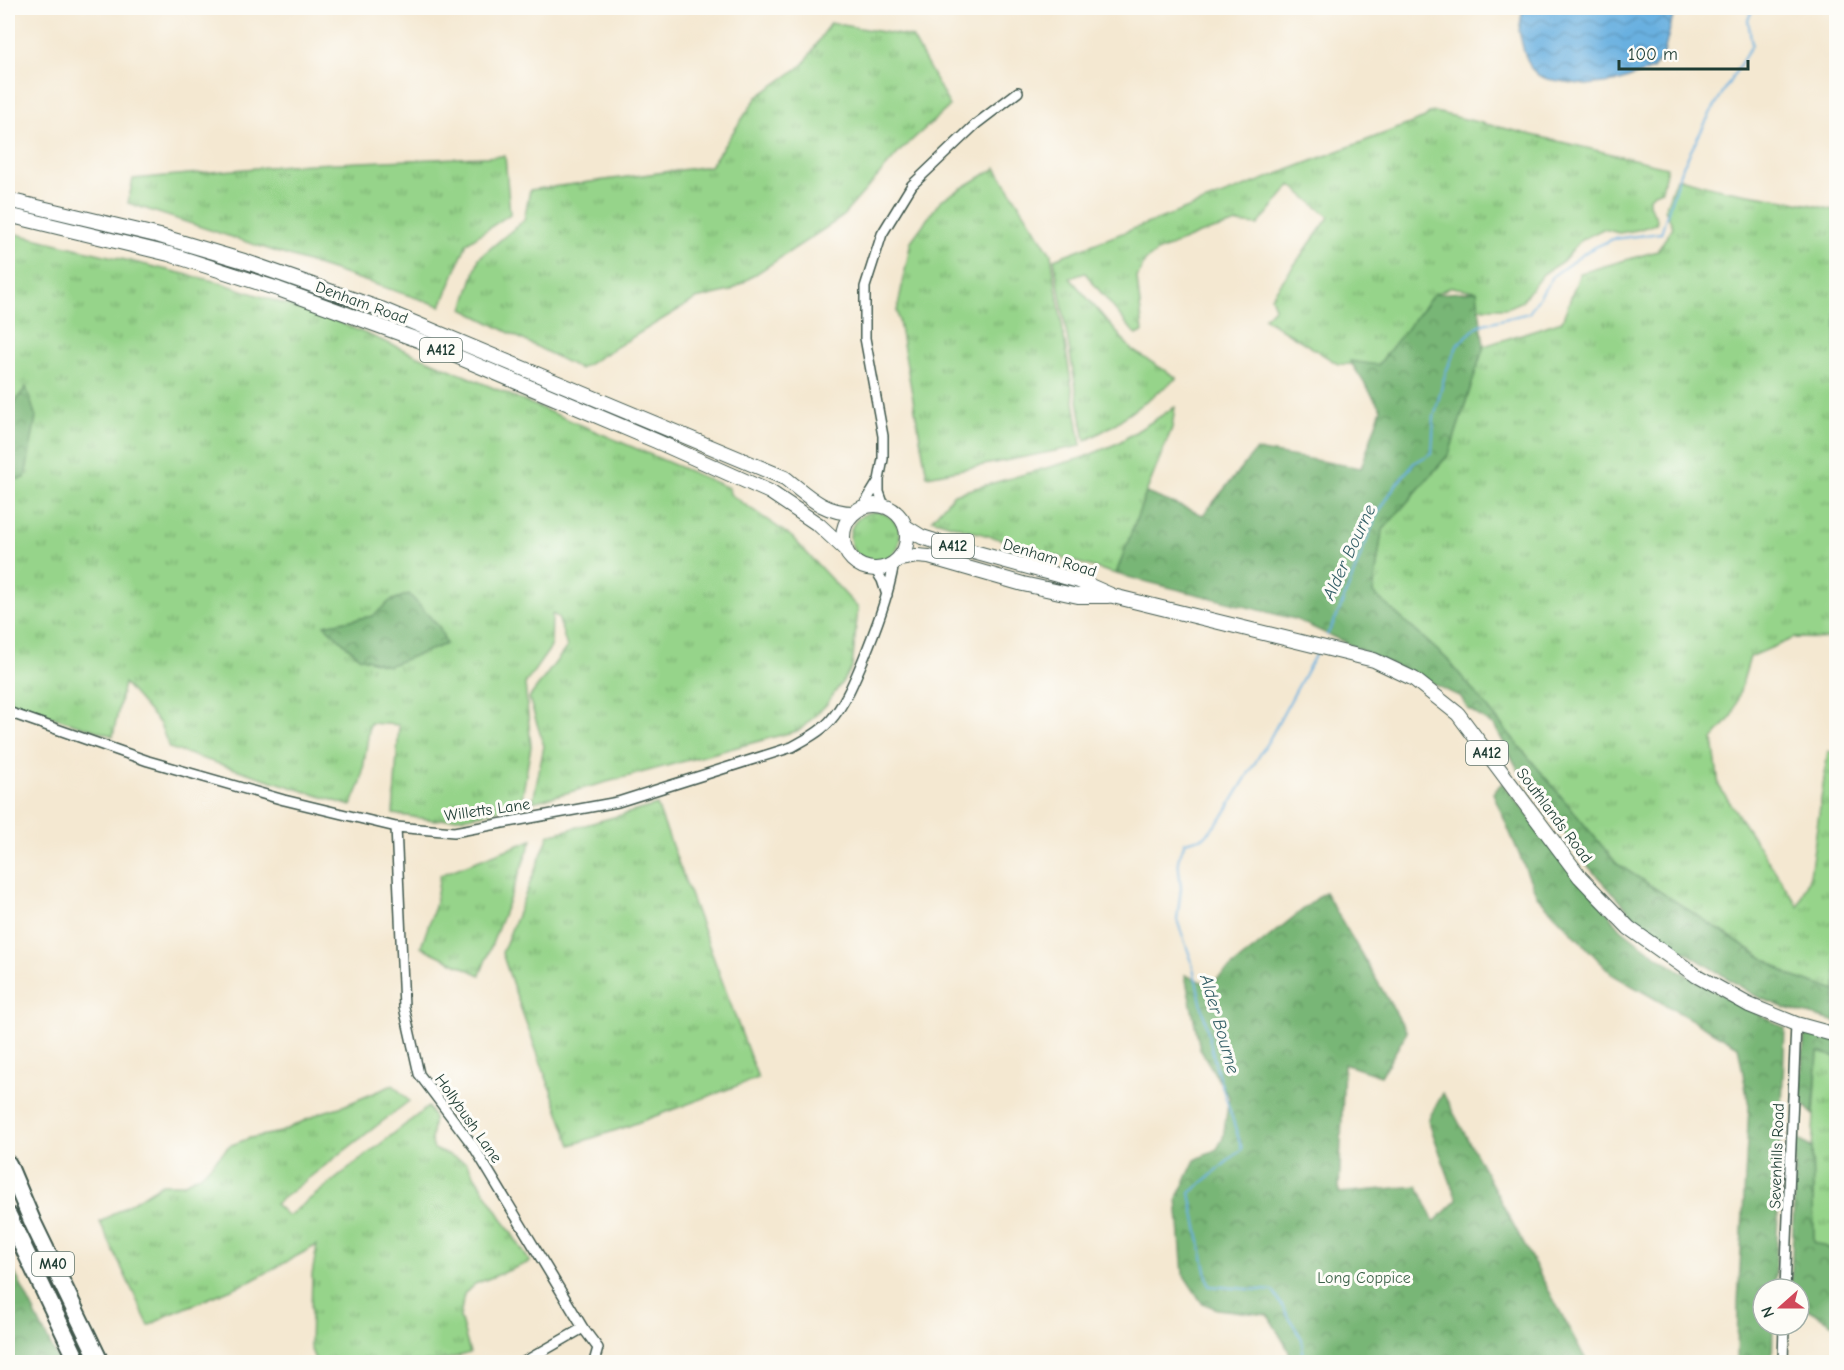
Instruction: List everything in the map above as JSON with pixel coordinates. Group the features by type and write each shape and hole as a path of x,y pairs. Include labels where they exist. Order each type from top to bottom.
{"highway":[{"name":"M40","path":"8,1164 33,1223 100,1362"},
{"name":"M40","path":"8,1215 78,1362"}],"main road":[{"name":"Denham Road","path":"8,200 160,236 244,261 381,309 785,478 828,509 840,513 858,510"},
{"name":"Denham Road","path":"8,215 169,254 278,289 418,340 770,492 819,525 846,550"},
{"path":"873,505 884,506 895,512 906,527 906,544 897,561 885,568 875,569 866,568 850,558 843,540 844,530 848,521 858,510 873,505"},
{"name":"Denham Road","path":"906,527 932,540 1080,581 1113,596"},
{"name":"Denham Road","path":"897,561 917,556 929,557 1023,584 1078,596 1113,596"},
{"name":"Southlands Road","path":"1113,596 1374,660 1414,679 1458,714 1580,878 1629,928 1697,976 1749,1005 1796,1024"},
{"name":"A412","path":"1796,1024 1836,1035"}],"street":[{"path":"884,506 880,499 879,480 883,459 883,436 865,338 864,287 882,234 912,185 976,124 1018,92"},
{"path":"858,510 879,480"},
{"name":"Willetts Lane","path":"8,712 148,761 284,800 396,827 453,832 618,802 792,747 822,729 839,710 868,649 880,619 897,561"},
{"path":"875,569 887,595"},
{"name":"Hollybush Lane","path":"396,827 404,1007 419,1074 474,1147 598,1348 594,1362"},
{"name":"Sevenhills Road","path":"1785,1277 1796,1024"},
{"path":"524,1362 584,1328"},
{"path":"1783,1362 1784,1337"}],"green space":[{"path":"830,23 912,37 950,106 901,150 841,218 730,291 696,299 580,369 463,309 479,258 524,220 530,190 710,166 757,97 804,64"},
{"path":"1435,112 1667,167 1662,190 1649,198 1649,204 1657,219 1656,224 1619,233 1603,229 1581,240 1563,261 1543,274 1522,301 1507,308 1479,308 1476,291 1451,287 1434,294 1378,365 1338,364 1264,318 1275,307 1271,297 1329,217 1291,185 1258,225 1237,223 1199,234 1157,252 1145,261 1137,278 1143,332 1136,335 1085,273 1070,278 1132,350 1177,378 1112,426 1085,441 1054,259 1425,118 1429,113"},
{"path":"505,156 510,214 467,243 441,306 128,203 133,179 289,165"},
{"path":"996,168 1051,254 1081,446 927,476 897,311 911,241 941,200"},
{"path":"1676,178 1836,211 1836,639 1794,638 1750,657 1733,715 1713,739 1719,786 1798,906 1810,875 1828,751 1836,754 1836,991 1791,976 1617,864 1447,659 1373,593 1382,531 1449,454 1484,346 1562,321 1580,273 1657,251 1673,227 1665,209"},
{"path":"8,232 218,282 336,321 729,488 730,494 792,537 858,608 852,668 826,705 800,730 533,802 544,746 529,698 567,647 558,617 552,614 551,647 525,684 531,746 521,804 468,817 434,820 393,814 399,725 370,723 361,783 351,806 169,748 160,724 124,683 113,736 8,701 8,478 11,480 26,387 8,412","holes":["373,616 359,657 325,625"]},
{"path":"1477,291 1484,346 1449,454 1382,531 1373,593 1447,659 1617,864 1791,976 1836,991 1836,1022 1785,1008 1756,996 1642,925 1588,866 1519,771 1495,727 1467,708 1461,697 1295,619 1116,574 1146,493 1203,515 1256,450 1361,468 1381,409 1350,361 1378,365 1434,294"},
{"path":"26,387 36,417 25,478 11,480 8,478 8,412"},
{"path":"1175,407 1172,428 1116,574 932,519 954,494 1082,458 1118,443"},
{"path":"870,512 880,512 893,519 900,532 900,542 893,555 880,562 870,562 861,558 854,551 850,542 850,532 854,523 861,516"},
{"path":"409,594 440,628 446,644 388,666 359,657 324,625 373,616 390,601"},
{"path":"1502,783 1621,929 1659,958 1785,1028 1775,1277 1751,1277 1751,1337 1773,1337 1772,1362 1737,1362 1749,1106 1738,1046 1613,975 1537,896 1493,793"},
{"path":"657,805 758,1078 571,1145 502,953 549,835"},
{"path":"532,840 480,975 421,947 435,906 440,875"},
{"name":"Long Coppice","path":"1325,892 1407,1032 1381,1076 1344,1064 1339,1193 1418,1186 1434,1222 1457,1200 1428,1120 1443,1093 1587,1362 1294,1362 1268,1315 1217,1309 1202,1303 1183,1274 1177,1198 1195,1160 1217,1149 1223,1138 1229,1097 1200,1049 1185,975 1209,985"},
{"path":"1805,1032 1836,1041 1836,1057 1818,1052 1813,1115 1799,1099"},
{"path":"1818,1051 1836,1057 1836,1252 1814,1242 1812,1148"},
{"path":"393,1085 409,1101 275,1204 288,1216 428,1107 434,1118 431,1141 434,1149 466,1162 530,1262 475,1284 464,1294 460,1317 470,1353 437,1362 316,1362 310,1347 312,1275 317,1245 251,1281 166,1316 149,1326 100,1222 162,1184 183,1184 203,1173 229,1146 250,1138 281,1132 320,1113"},
{"path":"1796,1138 1812,1148 1814,1242 1836,1252 1836,1326 1811,1311 1811,1277 1791,1277"},
{"path":"8,1259 59,1362 15,1362 8,1344"}],"water":[{"path":"1523,8 1675,8 1664,53 1653,69 1620,81 1586,85 1547,79 1538,75 1531,68 1519,31"}],"waterway":[{"name":"Alder Bourne","path":"1327,635 1338,614 1375,519 1394,487 1414,463 1432,453 1434,417 1445,374 1458,344 1479,325 1529,313 1554,275 1589,250 1613,239 1661,233 1681,170 1711,112 1752,45 1748,20 1753,8"},
{"name":"Alder Bourne","path":"1304,1362 1302,1339 1273,1291 1209,1286 1190,1193 1242,1149 1216,1067 1191,959 1177,920 1181,888 1178,860 1185,842 1204,837 1221,819 1270,738 1318,650"}]}
